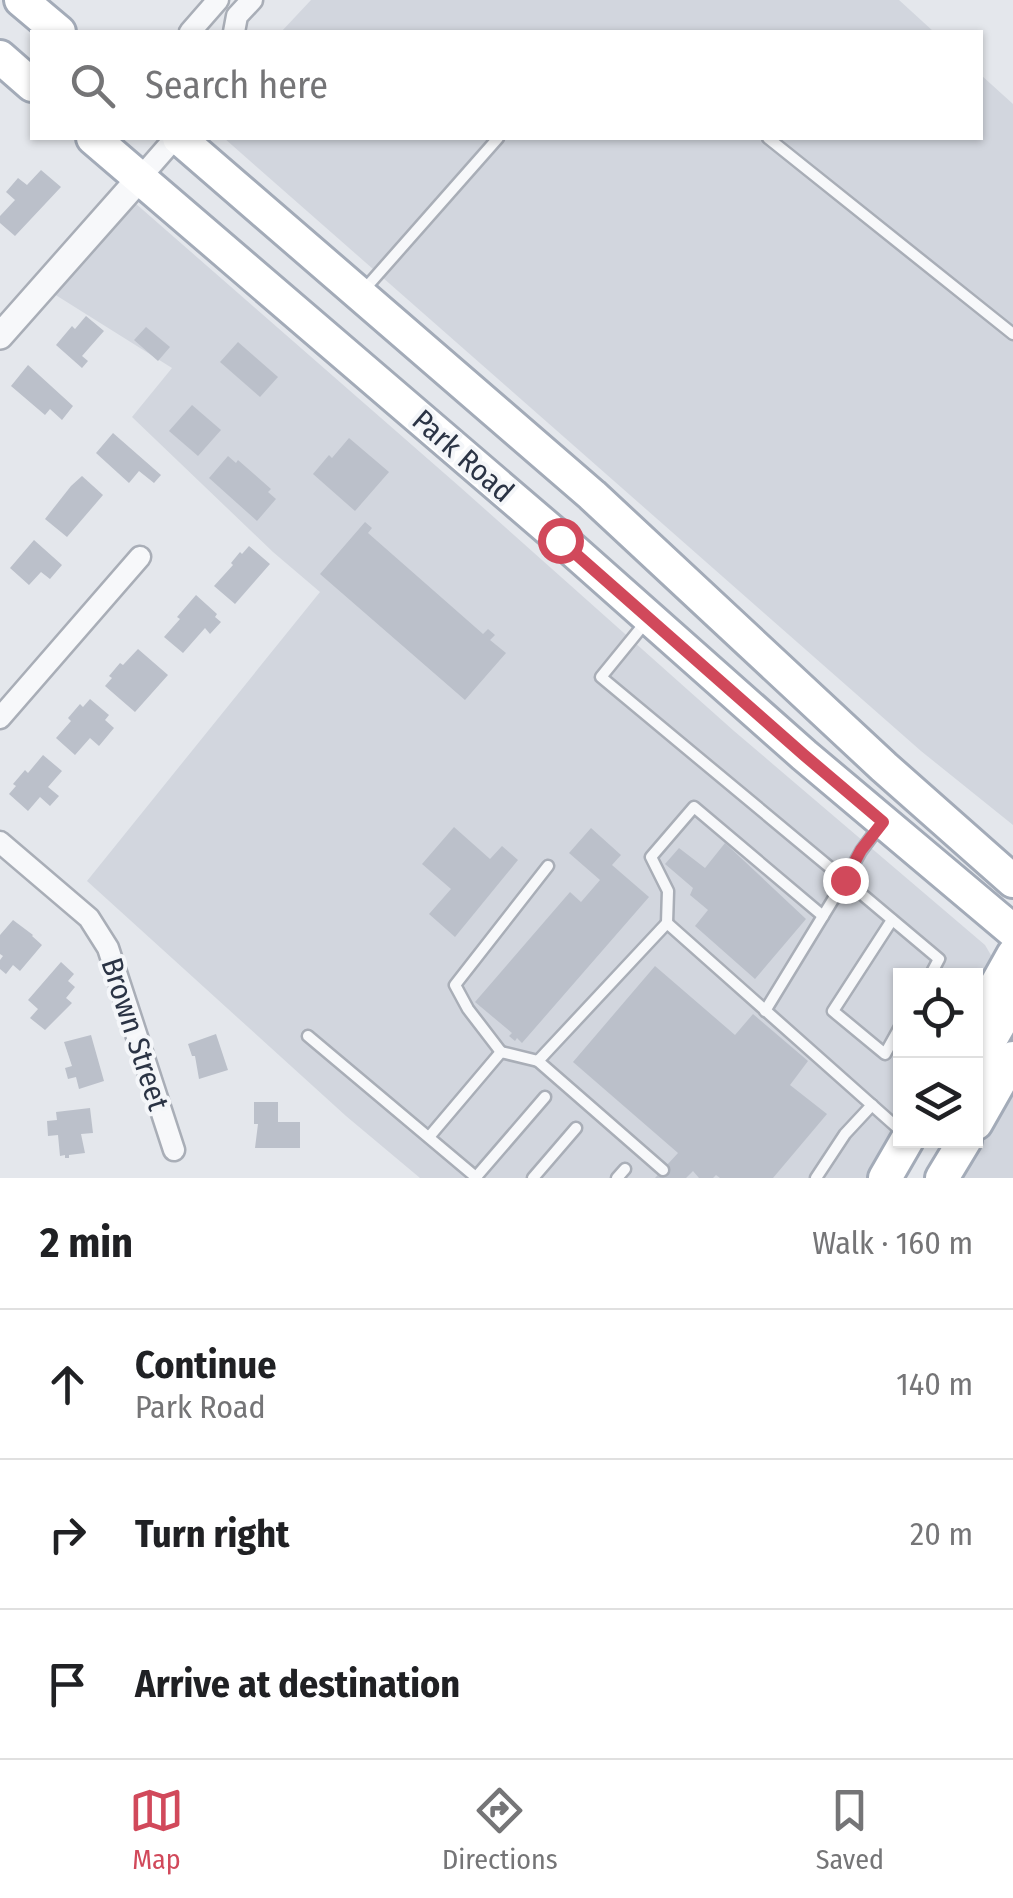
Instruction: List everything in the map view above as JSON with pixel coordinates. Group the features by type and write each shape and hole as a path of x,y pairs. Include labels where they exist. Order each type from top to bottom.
{"main road":[{"path":"21,0 56,30"},
{"path":"0,57 30,83"},
{"name":"Park Road","path":"95,140 804,755 1013,931"},
{"name":"Park Road","path":"179,140 592,494 884,767 1013,881"},
{"path":"983,1009 1013,955"},
{"path":"979,1058 1013,1000"},
{"path":"983,1111 1013,1058"},
{"path":"885,1178 902,1148"},
{"path":"911,1178 928,1148"},
{"path":"942,1178 960,1148"}],"street":[{"path":"192,30 218,0 235,24 252,0"},
{"path":"0,336 175,140"},
{"path":"0,718 140,557"},
{"name":"Brown Street","path":"0,842 88,918 108,948 174,1150"}],"lane":[{"path":"360,294 496,140"},
{"path":"770,140 1013,334"},
{"path":"649,618 601,677 939,959 934,968"},
{"path":"538,1061 667,924 668,891 651,857 694,807 823,916"},
{"path":"766,1010 861,850 883,822"},
{"path":"548,866 455,985 501,1052 538,1061 663,1170"},
{"path":"892,920 832,1011 885,1054 893,1040"},
{"path":"667,924 893,1124"},
{"path":"308,1036 476,1177 545,1097"},
{"path":"429,1137 501,1052"},
{"path":"816,1178 845,1134 872,1105"},
{"path":"533,1178 576,1128"}],"shaded area":[{"path":"311,0 899,0 932,30 283,30"},
{"path":"983,77 1013,104 1013,825 921,751 226,140 983,140"},
{"path":"135,203 734,731 985,945 995,962 983,983 983,968 893,968 893,1139 871,1178 420,1178 87,881 320,592 132,417 172,368 54,294"},
{"path":"1013,1082 1013,1178 956,1178 974,1148 983,1148 983,1133"}],"building":[{"path":"41,170 61,187 15,236 0,223 0,216 15,200 6,192 18,178 27,185"},
{"path":"86,316 104,331 82,356 88,361 82,368 56,345"},
{"path":"146,327 170,347 158,361 134,340"},
{"path":"238,342 278,377 260,397 220,362"},
{"path":"28,365 73,406 62,420 50,409 45,415 11,386"},
{"path":"192,405 221,430 198,456 169,431"},
{"path":"113,433 161,475 154,483 139,471 129,483 96,453"},
{"path":"349,438 389,472 355,511 313,474"},
{"path":"228,456 271,489 268,492 276,499 257,521 209,478"},
{"path":"82,476 103,495 67,537 45,519"},
{"path":"365,522 372,528 368,533 483,634 488,629 495,635 490,640 506,653 465,700 320,574"},
{"path":"34,540 62,565 50,579 41,572 29,585 10,568"},
{"path":"249,546 270,564 235,604 214,586"},
{"path":"196,595 221,622 210,634 205,628 183,653 164,637"},
{"path":"138,649 168,675 135,712 105,686 120,663 123,665"},
{"path":"90,699 109,715 105,720 114,728 99,746 90,738 75,755 56,738 80,704 83,707"},
{"path":"43,755 62,771 48,787 59,796 50,806 40,797 28,811 9,794 25,770 28,773"},
{"path":"454,827 490,859 502,846 518,860 455,937 429,914 451,889 422,864"},
{"path":"591,828 621,855 612,865 649,897 522,1043 517,1038 515,1041 509,1036 512,1033 475,1002 570,892 581,902 600,880 569,853"},
{"path":"725,843 806,919 755,979 695,926 708,910 690,895 693,888 665,864 679,848 705,868"},
{"path":"13,920 42,945 20,971 13,965 6,974 0,969 0,935"},
{"path":"61,962 74,974 68,981 75,987 66,998 72,1003 45,1030 30,1018 38,1009 28,1000"},
{"path":"655,966 735,1035 753,1014 808,1061 790,1085 827,1114 773,1178 699,1178 693,1171 686,1178 655,1178 678,1153 573,1062"},
{"path":"216,1034 228,1070 199,1079 195,1056 188,1044"},
{"path":"91,1035 104,1081 79,1089 76,1077 68,1079 65,1068 72,1066 64,1042"},
{"path":"254,1102 278,1102 278,1122 300,1122 300,1148 255,1148 258,1124 254,1124"},
{"path":"90,1108 93,1133 81,1134 85,1153 69,1158 60,1156 58,1135 48,1136 47,1121 57,1120 56,1112"}],"route":[{"path":"560,540 883,822 861,850 845,880"}]}
